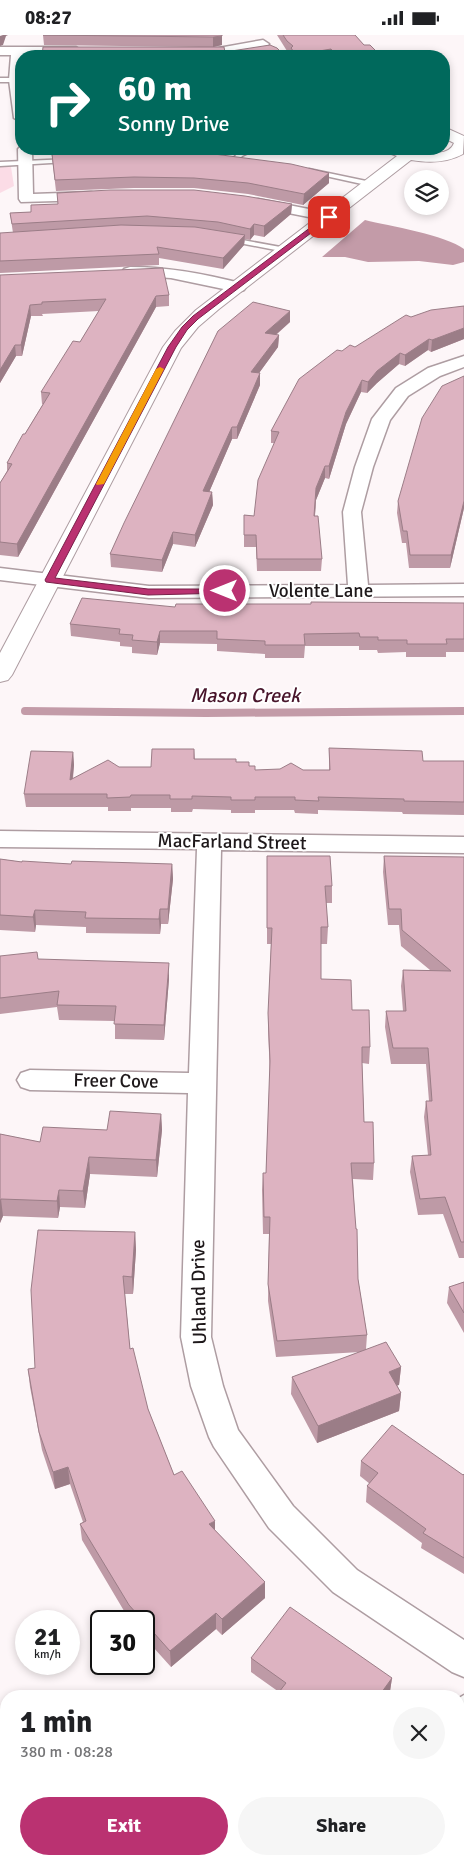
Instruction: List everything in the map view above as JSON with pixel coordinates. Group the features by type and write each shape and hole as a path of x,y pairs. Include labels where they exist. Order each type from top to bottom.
{"street":[{"path":"250,35 274,50"},
{"path":"230,50 263,44"},
{"path":"0,51 15,51"},
{"path":"450,129 461,124"},
{"path":"450,135 460,140 462,144 460,153"},
{"path":"0,675 172,347 185,329 195,318 371,184 397,155"},
{"path":"421,155 435,157 448,155"},
{"path":"26,156 26,199 102,195"},
{"path":"246,201 301,210 329,217"},
{"path":"116,273 158,272 188,276 238,287"},
{"path":"359,591 352,512 364,467 381,419 402,392 434,372 464,361"},
{"name":"Volente Lane","path":"0,574 148,592 464,590"},
{"name":"MacFarland Street","path":"0,839 464,845"},
{"name":"Uhland Drive","path":"210,842 196,1337 207,1386 225,1437 281,1517 345,1581 464,1660"},
{"name":"Freer Cove","path":"30,1080 202,1083"}],"lane":[{"path":"0,80 15,80"},
{"path":"235,161 239,155"},
{"path":"0,163 26,156 76,160"},
{"path":"226,160 244,162"},
{"path":"304,169 371,184"},
{"path":"219,237 286,250"}],"shaded area":[{"path":"0,165 11,167 14,186 0,193"},
{"path":"365,220 431,235 456,244 464,249 464,262 453,265 419,261 368,262 345,257 322,257"}],"building":[{"path":"43,35 222,35 222,36 213,37"},
{"path":"283,35 355,35 364,45 370,45 375,50 292,50 291,48 293,46"},
{"path":"270,45 279,50 238,50"},
{"path":"43,47 224,47 225,50 43,50"},
{"path":"52,155 222,155 291,164 329,173 304,194 248,183 194,178 134,177 55,180"},
{"path":"110,190 194,190 292,204 264,226 254,224 250,229 218,222 147,216 12,224 10,213 31,212 31,205 58,204 57,193"},
{"path":"121,225 195,227 245,235 223,258 157,247 159,254 0,261 0,233"},
{"path":"163,268 169,295 156,296 17,544 0,542 0,483 12,464 7,463 23,434 25,434 50,393 41,392 73,341 80,342 106,299 42,302 42,304 30,305 21,345 15,345 0,370 0,275"},
{"path":"253,302 290,311 265,333 279,335 251,372 260,373 237,427 232,427 203,491 212,492 195,535 173,532 162,560 110,554 218,331"},
{"path":"464,306 464,328 432,340 429,339 405,355 400,353 377,371 368,382 362,380 346,412 329,466 325,466 316,488 314,516 318,516 322,559 257,559 256,535 244,535 244,515 254,516 258,480 279,432 271,431 299,379 337,350 342,351 350,345 355,347 406,315 411,317 431,310"},
{"path":"464,376 464,501 451,555 410,555 407,531 403,531 398,501 422,418 442,386"},
{"path":"82,598 175,607 176,604 311,604 311,602 464,603 464,639 446,639 447,644 407,644 407,640 378,640 378,637 360,637 359,633 304,634 305,645 265,645 265,641 217,639 217,631 160,631 157,642 132,640 133,635 119,634 120,629 70,624"},
{"path":"329,748 422,751 423,761 464,761 464,802 318,797 319,801 295,800 295,797 255,797 255,800 231,800 231,797 192,796 192,799 170,799 170,795 131,795 130,797 107,798 107,794 24,794 31,751 73,752 70,780 108,760 119,767 151,767 152,749 194,749 194,759 236,759 236,762 249,762 249,766 255,766 255,770 280,769 291,763 303,770 330,770"},
{"path":"267,856 330,856 332,886 325,886 328,927 321,927 321,979 351,980 352,1010 369,1010 370,1047 362,1047 362,1062 364,1122 373,1122 374,1163 351,1163 357,1229 358,1279 367,1335 277,1341 268,1284 270,1217 264,1217 263,1173 266,1173 270,1061 268,1013 272,928 267,928"},
{"path":"384,856 464,857 464,1242 461,1242 445,1197 420,1199 412,1156 431,1155 426,1101 432,1101 428,1048 393,1048 386,1011 406,1011 403,970 451,971 402,930 401,909 389,909"},
{"path":"0,859 71,864 72,861 172,864 168,909 160,909 159,919 85,918 86,912 35,910 33,917 0,915"},
{"path":"37,952 38,959 169,963 164,1025 114,1024 116,1006 57,1005 59,991 0,998 0,956"},
{"path":"110,1111 161,1114 156,1160 89,1157 83,1191 59,1190 57,1201 1,1199 0,1201 0,1134 40,1142 43,1127 107,1130"},
{"path":"38,1230 135,1232 132,1277 123,1276 130,1349 133,1348 148,1409 174,1475 182,1471 215,1521 209,1524 265,1582 222,1619 216,1613 170,1651 155,1634 155,1610 133,1610 129,1605 80,1524 86,1521 68,1467 53,1472 39,1432 28,1369 35,1368 31,1290"},
{"path":"464,1282 464,1313 449,1287"},
{"path":"386,1342 401,1367 389,1372 401,1393 318,1426 292,1377"},
{"path":"392,1425 464,1474 464,1558 423,1533 426,1529 367,1486 378,1473 361,1461"},
{"path":"290,1607 392,1678 383,1690 281,1690 286,1683 251,1658"}],"waterway":[{"name":"Mason Creek","path":"25,711 206,713 464,711"}],"slow traffic":[{"path":"100,484 160,369"}],"route":[{"path":"225,591 148,592 49,580 172,347 185,329 195,318 329,217"}]}
